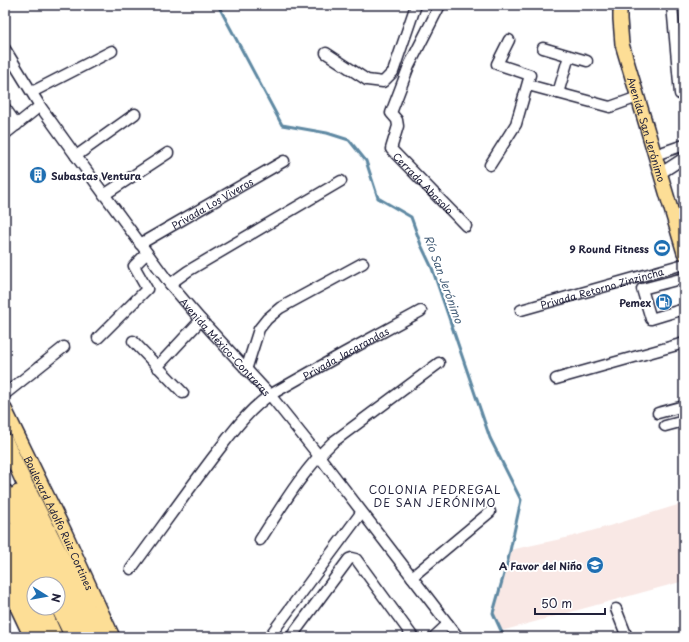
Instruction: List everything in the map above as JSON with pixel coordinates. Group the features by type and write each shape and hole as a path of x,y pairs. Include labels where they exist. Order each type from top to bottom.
{"highway":[{"path":"5,441 101,637"},
{"path":"5,464 86,637"},
{"path":"5,492 43,576"},
{"path":"5,513 34,576"},
{"path":"5,528 27,576"},
{"path":"5,556 42,637"},
{"path":"46,616 55,637"},
{"path":"53,616 62,637"},
{"path":"63,616 73,637"}],"main road":[{"name":"Avenida San Jerónimo","path":"620,5 622,44 655,155 682,237 684,253"},
{"name":"Boulevard Adolfo Ruiz Cortines","path":"5,409 65,532 113,637"},
{"path":"5,582 31,637"}],"street":[{"path":"326,53 367,80 383,82 393,72 416,5"},
{"name":"Cerrada Abasolo","path":"440,5 409,66 392,113 397,120 398,126 391,149 466,226"},
{"path":"672,5 680,94"},
{"path":"490,165 516,124 530,75 497,64 509,40"},
{"path":"543,48 587,61"},
{"name":"Avenida México-Contreras","path":"5,49 9,66 32,92 40,106 170,284 270,395 458,637"},
{"path":"32,92 112,51"},
{"path":"558,93 569,56"},
{"path":"528,85 610,107 638,97"},
{"path":"5,134 40,106"},
{"path":"5,108 17,125"},
{"path":"76,156 136,114"},
{"path":"655,155 684,145"},
{"path":"104,195 168,153"},
{"path":"661,173 684,158"},
{"name":"Privada Los Viveros","path":"140,244 284,161"},
{"path":"170,284 188,271 340,181"},
{"path":"98,338 147,289 134,266 147,253"},
{"path":"246,370 259,330 267,319 280,308 364,263"},
{"name":"Privada Retorno Zinzincha","path":"521,310 684,264"},
{"path":"684,278 642,289 651,319 684,309"},
{"name":"Privada Jacarandas","path":"131,569 243,419 259,403 270,395 421,311"},
{"path":"157,367 201,320"},
{"path":"133,341 182,393"},
{"path":"556,379 684,343"},
{"path":"5,394 64,347"},
{"path":"260,540 286,500 318,456 333,442 439,363"},
{"path":"658,413 684,406"},
{"path":"665,426 684,421"},
{"path":"412,577 490,512"},
{"path":"269,637 361,513"},
{"path":"291,637 349,559 352,558 356,559 413,637"},
{"path":"616,609 627,637"},
{"path":"434,637 448,624"}],"shaded area":[{"name":"A Favor del Niño","path":"684,503 684,581 501,631 493,613 510,550 570,537"}],"waterway":[{"name":"Río San Jerónimo","path":"218,5 282,125 327,133 349,140 366,161 378,198 411,217 421,245 432,268 490,438 521,500 508,560 493,613 504,637"}],"place":[{"name":"Subastas Ventura","path":"38,175"},
{"name":"9 Round Fitness","path":"662,248"},
{"name":"Pemex","path":"664,302"},
{"name":"A Favor del Niño","path":"595,565"}],"district":[{"name":"COLONIA PEDREGAL DE SAN JERÓNIMO","path":"435,495"}]}
